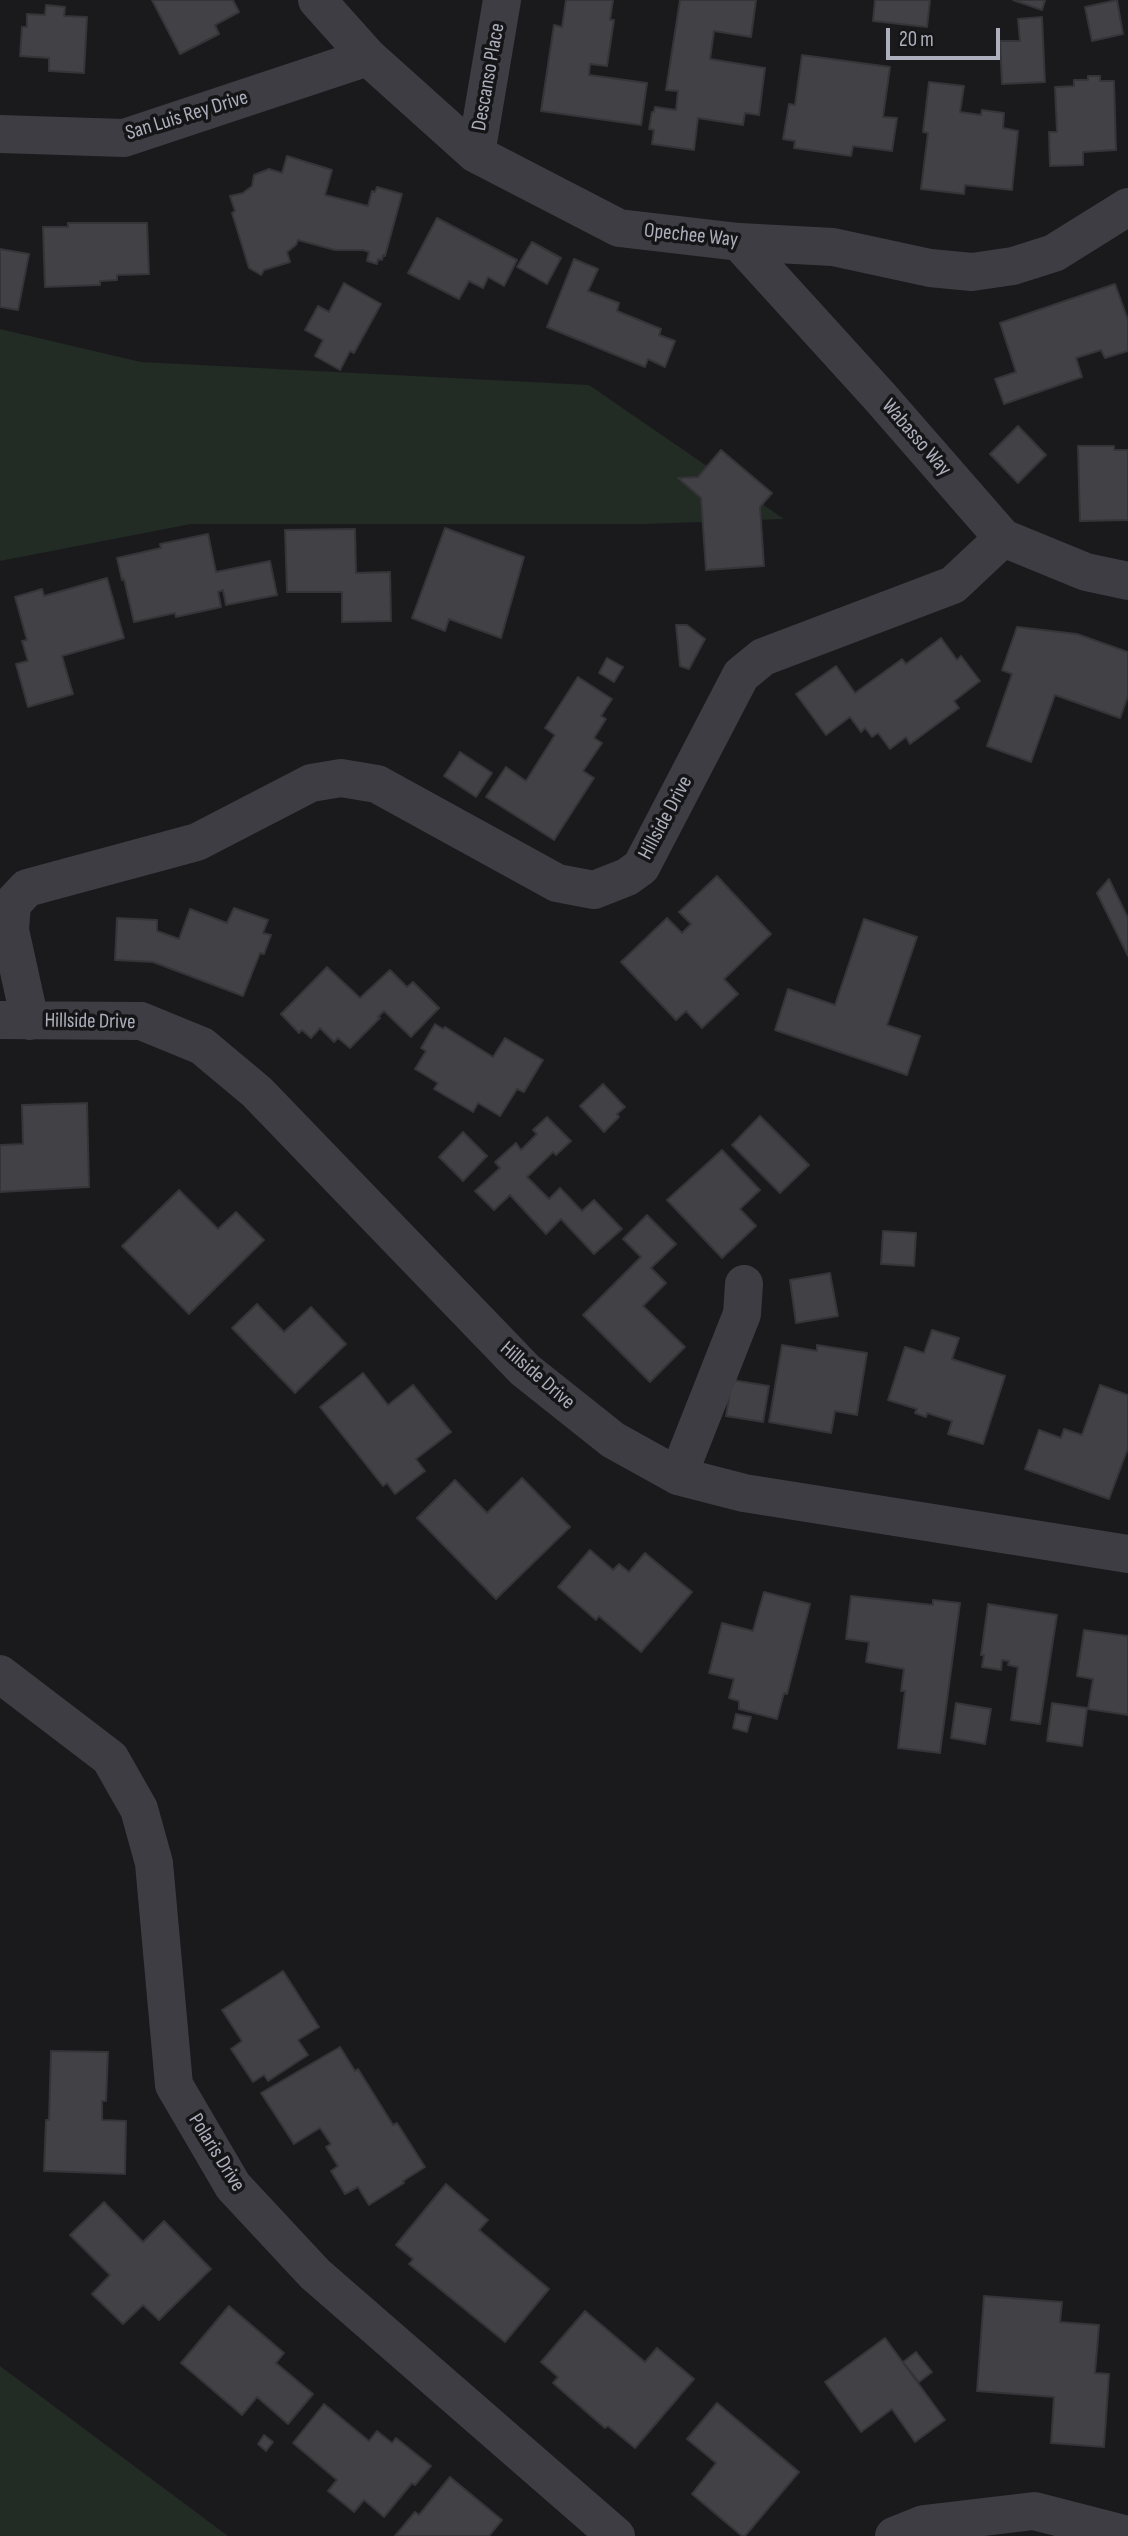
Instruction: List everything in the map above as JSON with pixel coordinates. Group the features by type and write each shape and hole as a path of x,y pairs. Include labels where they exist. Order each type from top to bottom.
{"street":[{"name":"Opechee Way","path":"317,0 368,57 476,154 619,228 739,242 833,247 930,268 972,272 1013,266 1054,253 1128,207"},
{"name":"Descanso Place","path":"476,154 502,0"},
{"name":"San Luis Rey Drive","path":"0,134 124,138 368,57"},
{"name":"Wabasso Way","path":"739,242 1003,538 1086,572 1128,581"},
{"name":"Hillside Drive","path":"1003,538 953,585 762,657 741,674 641,867 627,877 594,890 557,883 377,785 341,778 311,783 198,842 27,888 12,904 9,930 15,1021 141,1021 202,1046 257,1092 525,1370 613,1440 678,1476 744,1493 1128,1554"},
{"path":"678,1476 742,1314 744,1284"},
{"name":"Polaris Drive","path":"0,1674 110,1758 139,1809 154,1863 174,2085 233,2186 315,2274 616,2536"},
{"path":"894,2536 924,2524 1034,2511 1128,2535"}],"shaded area":[{"path":"0,329 141,362 589,385 784,519 645,524 191,524 0,561"},
{"path":"0,2366 228,2536 0,2536"}],"building":[{"path":"152,0 233,0 239,12 215,25 219,34 180,54"},
{"path":"566,0 613,0 610,20 614,20 607,66 590,64 589,75 647,83 641,125 541,111 554,25 562,27"},
{"path":"680,0 756,0 751,37 714,31 710,59 765,68 759,115 745,113 743,125 698,118 694,150 652,144 654,130 649,129 655,107 676,110 678,91 666,90"},
{"path":"875,0 930,0 927,27 873,21"},
{"path":"1013,0 1045,0 1042,10"},
{"path":"1117,0 1123,34 1092,41 1085,7"},
{"path":"46,5 65,7 64,16 87,17 84,73 49,71 49,58 20,56 22,27 27,27 27,14 45,15"},
{"path":"1042,17 1045,82 1002,84 1000,41 1020,41 1018,19"},
{"path":"802,55 890,67 883,117 897,118 892,151 853,146 851,156 794,148 795,141 783,139 789,104 795,105"},
{"path":"1088,76 1100,76 1100,81 1114,81 1116,150 1083,152 1083,165 1050,166 1049,132 1057,132 1055,87 1074,86 1074,80 1088,80"},
{"path":"929,82 964,86 960,112 981,115 982,110 1004,113 1003,128 1018,131 1012,190 965,185 964,194 921,189 928,133 923,132"},
{"path":"287,156 332,170 325,195 368,206 372,191 375,192 377,187 402,194 382,260 378,259 377,264 367,261 369,252 363,250 335,250 298,240 287,252 290,262 264,270 261,275 249,268 232,213 235,211 230,196 243,193 252,186 254,175 269,169 282,173"},
{"path":"437,218 517,260 504,286 488,277 483,288 469,281 459,299 408,273"},
{"path":"68,223 147,223 149,274 117,275 117,280 100,281 100,285 45,287 43,227 68,227"},
{"path":"532,242 561,258 547,284 517,267"},
{"path":"0,249 29,254 18,310 0,307"},
{"path":"574,259 598,269 588,291 619,303 617,311 661,329 659,335 675,341 665,367 648,359 645,367 547,327"},
{"path":"344,283 381,304 354,353 350,351 340,370 315,356 323,340 305,330 318,306 329,312"},
{"path":"1115,284 1128,320 1128,351 1105,358 1101,350 1076,358 1082,377 1004,404 995,379 1016,372 1000,323"},
{"path":"1018,426 1046,455 1018,483 990,454"},
{"path":"1078,446 1114,446 1114,450 1128,450 1128,520 1080,521"},
{"path":"721,450 772,493 760,507 764,566 706,570 701,498 678,478 698,477"},
{"path":"445,528 524,557 501,638 449,619 445,631 412,618"},
{"path":"355,529 356,573 390,572 391,621 342,622 342,592 287,592 285,530"},
{"path":"208,534 216,572 270,561 277,595 226,605 223,590 218,592 221,607 176,617 175,613 134,622 117,558 161,548 160,544"},
{"path":"107,578 124,638 62,656 73,694 28,707 16,664 28,661 22,641 27,640 15,597 42,589 44,596"},
{"path":"676,625 687,625 705,639 689,669 680,666"},
{"path":"1017,627 1077,634 1128,652 1128,696 1120,718 1055,695 1031,762 987,746 1012,674 1002,670"},
{"path":"941,638 957,660 961,656 980,681 954,701 959,708 910,744 906,737 890,749 878,733 872,737 865,728 861,732 850,717 826,735 796,694 836,666 855,693 902,659 906,664"},
{"path":"607,658 623,667 614,682 599,673"},
{"path":"578,677 612,699 601,716 606,719 594,738 602,743 583,771 594,778 554,840 486,797 506,767 526,781 555,735 545,728"},
{"path":"460,752 492,773 476,797 444,776"},
{"path":"717,876 771,934 724,979 738,994 702,1028 686,1011 676,1020 621,962 667,918 682,933 691,924 679,912"},
{"path":"1109,879 1128,918 1128,956 1097,893"},
{"path":"234,908 268,920 263,933 271,935 264,954 260,953 243,996 153,962 115,960 117,918 157,920 157,931 179,939 190,909 227,923"},
{"path":"864,919 917,937 887,1025 920,1036 907,1075 775,1030 788,989 835,1005"},
{"path":"327,967 360,998 390,970 407,987 413,982 439,1008 411,1037 384,1011 350,1048 338,1038 334,1042 320,1028 311,1038 302,1030 299,1033 281,1014"},
{"path":"435,1024 443,1029 445,1027 493,1057 505,1038 543,1060 524,1092 517,1089 500,1116 478,1103 473,1112 434,1089 438,1083 415,1069 426,1051 421,1048"},
{"path":"603,1084 625,1107 604,1132 580,1106"},
{"path":"87,1103 89,1187 0,1192 0,1145 23,1144 22,1105"},
{"path":"760,1116 809,1165 780,1193 732,1145"},
{"path":"547,1117 571,1141 556,1155 553,1152 527,1177 549,1199 560,1188 582,1211 594,1200 622,1229 594,1254 561,1219 546,1234 510,1195 494,1210 475,1191 500,1168 495,1162 516,1143 521,1150 537,1134 533,1130"},
{"path":"463,1132 487,1156 463,1181 439,1157"},
{"path":"722,1150 760,1190 740,1209 756,1226 722,1258 667,1200"},
{"path":"179,1190 218,1229 236,1212 264,1240 189,1314 122,1246"},
{"path":"647,1215 676,1244 651,1268 666,1283 643,1306 685,1347 650,1382 583,1315 641,1257 623,1239"},
{"path":"883,1231 916,1233 914,1266 881,1264"},
{"path":"830,1273 838,1316 796,1323 790,1280"},
{"path":"257,1304 284,1332 311,1307 346,1344 295,1393 232,1328"},
{"path":"932,1330 959,1338 952,1359 1005,1376 983,1444 948,1434 952,1421 927,1413 926,1417 915,1413 917,1409 888,1400 905,1347 924,1353"},
{"path":"782,1345 817,1351 817,1345 867,1353 857,1415 835,1411 831,1433 769,1422"},
{"path":"363,1373 388,1405 413,1385 451,1432 416,1459 425,1471 395,1494 387,1483 383,1486 320,1407"},
{"path":"732,1380 769,1386 763,1422 726,1416"},
{"path":"1100,1385 1128,1395 1128,1448 1109,1499 1025,1469 1039,1430 1061,1438 1064,1429 1082,1435"},
{"path":"522,1478 570,1527 496,1599 417,1518 455,1480 487,1513"},
{"path":"590,1550 613,1570 619,1564 629,1572 645,1553 692,1592 641,1652 599,1616 596,1620 558,1587"},
{"path":"764,1592 810,1604 787,1694 784,1693 777,1719 739,1709 739,1701 729,1698 734,1679 709,1673 722,1623 753,1631"},
{"path":"851,1596 933,1605 933,1600 960,1603 940,1753 898,1748 905,1691 901,1691 904,1669 866,1662 869,1642 846,1639"},
{"path":"988,1604 1057,1615 1040,1724 1011,1720 1018,1667 1008,1665 1009,1661 1002,1660 1001,1670 982,1667 984,1655 981,1655"},
{"path":"1084,1630 1128,1636 1128,1715 1088,1709 1093,1679 1077,1676"},
{"path":"956,1703 991,1709 985,1744 951,1738"},
{"path":"1052,1703 1087,1708 1082,1746 1047,1741"},
{"path":"736,1714 751,1717 747,1732 733,1728"},
{"path":"283,1971 319,2027 298,2040 308,2055 268,2081 264,2075 253,2082 231,2049 242,2041 222,2010"},
{"path":"340,2047 355,2071 358,2069 393,2125 397,2123 425,2167 369,2205 358,2187 345,2194 331,2171 338,2166 326,2147 331,2144 320,2128 294,2144 261,2093"},
{"path":"51,2051 108,2052 106,2101 102,2101 102,2120 126,2121 125,2174 44,2171"},
{"path":"446,2184 488,2220 479,2230 549,2289 505,2342 409,2264 413,2259 396,2245"},
{"path":"104,2202 143,2242 164,2221 211,2269 159,2320 143,2305 123,2324 92,2294 110,2275 70,2235"},
{"path":"984,2296 1062,2302 1060,2322 1099,2325 1095,2373 1109,2374 1104,2447 1051,2443 1054,2397 977,2391"},
{"path":"229,2306 284,2353 276,2363 313,2394 288,2424 257,2397 242,2415 181,2363"},
{"path":"585,2311 645,2362 657,2348 694,2379 635,2448 608,2426 605,2428 553,2383 558,2377 541,2362"},
{"path":"885,2338 945,2420 915,2442 892,2409 861,2432 825,2382"},
{"path":"916,2352 932,2372 919,2382 903,2362"},
{"path":"717,2403 799,2472 745,2536 692,2494 716,2463 687,2439"},
{"path":"324,2404 369,2441 377,2431 392,2443 396,2438 431,2466 415,2485 412,2483 384,2517 364,2500 354,2512 328,2491 337,2480 293,2443"},
{"path":"264,2435 273,2442 266,2451 258,2444"},
{"path":"450,2477 502,2520 489,2536 395,2536 415,2512 419,2515"}]}
